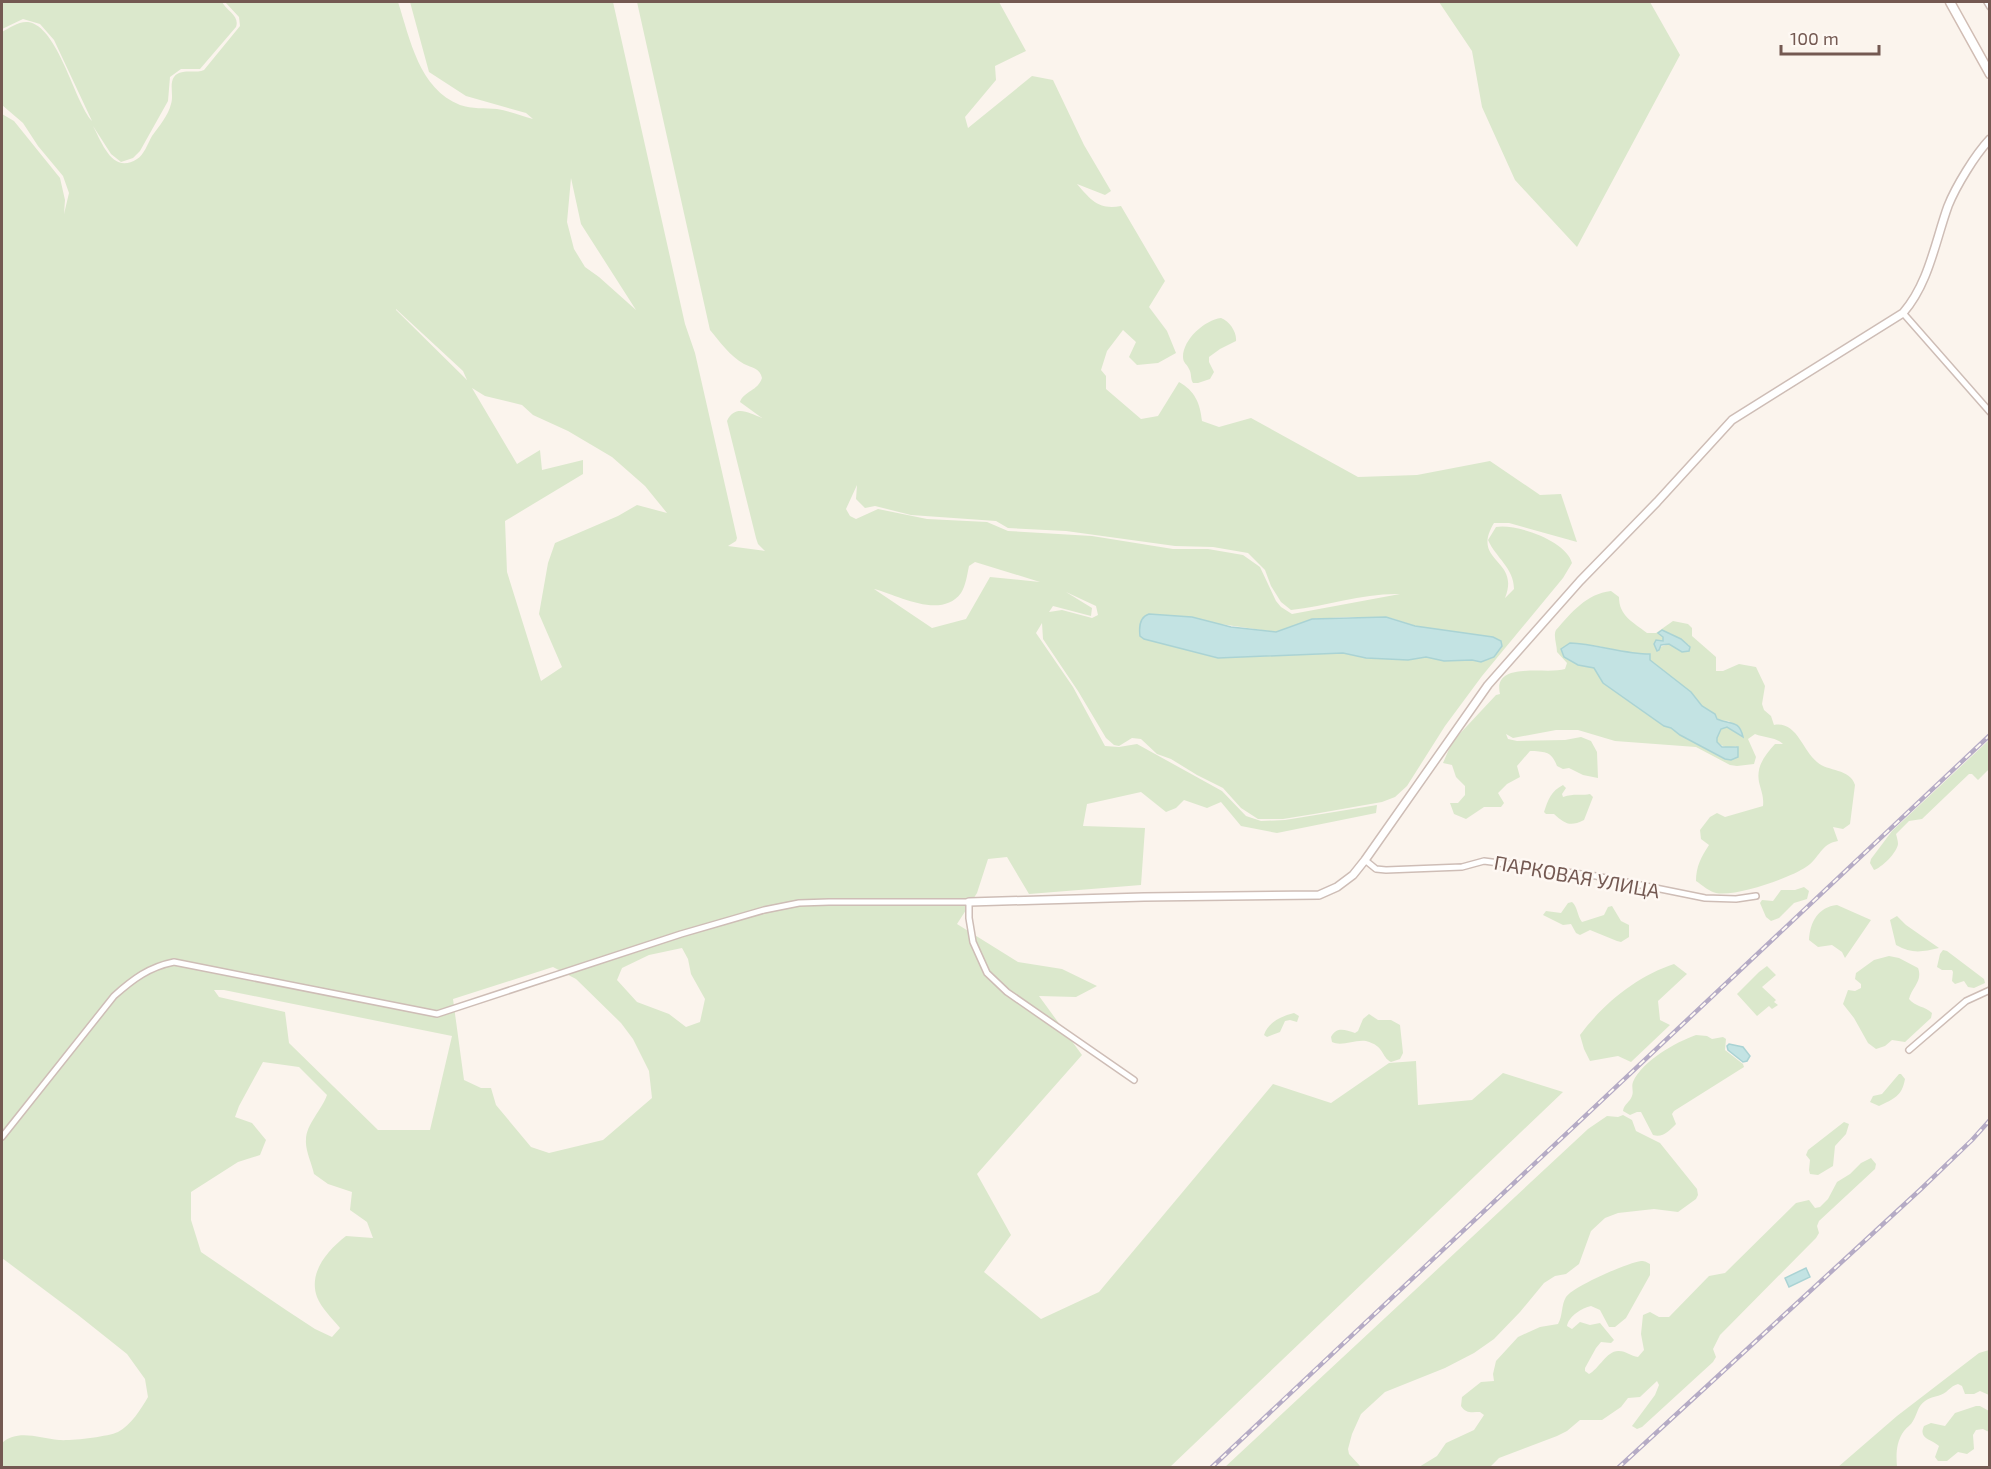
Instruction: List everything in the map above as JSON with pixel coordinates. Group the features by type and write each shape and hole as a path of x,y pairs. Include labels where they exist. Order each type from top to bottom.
{"main road":[{"path":"1950,2 1989,74"}],"street":[{"path":"1987,2 1989,7"},
{"path":"2,1137 114,996 132,980 149,969 163,964 174,962 437,1014 681,934 764,910 799,903 1318,895 1337,887 1353,875 1365,860 1488,685 1580,581 1658,502 1732,420 1903,313 1917,292 1929,265 1949,204 1989,139"},
{"path":"1903,313 1989,412"},
{"name":"ПАРКОВАЯ УЛИЦА","path":"1365,860 1376,869 1386,870 1462,867 1484,861 1596,876 1705,898 1736,899 1756,896"},
{"path":"969,902 973,942 987,973 1007,992 1134,1080"},
{"path":"1909,1050 1966,1001 1989,990"}],"green space":[{"path":"2,2 222,2 235,17 236,27 200,69 181,69 170,77 168,101 140,151 133,158 121,162 111,154 93,126 109,155 121,163 129,163 142,155 168,113 172,101 174,77 184,72 204,70 240,26 239,17 225,2 398,2 418,61 435,87 446,97 460,105 497,109 533,119 526,113 466,96 429,72 410,2 613,2 685,324 695,353 737,538 728,546 765,551 756,538 727,421 738,411 762,418 740,402 762,378 758,370 739,361 730,353 710,330 637,2 999,2 1026,51 995,66 996,80 965,117 968,128 1032,76 1053,80 1084,145 1111,191 1105,195 1077,184 1101,205 1121,206 1165,281 1149,307 1167,331 1176,353 1158,363 1137,365 1129,357 1136,342 1123,330 1107,351 1101,370 1106,376 1106,389 1141,419 1158,416 1179,382 1196,398 1202,421 1219,427 1251,418 1358,477 1417,475 1490,461 1540,495 1561,494 1577,542 1509,523 1494,523 1488,540 1496,527 1505,526 1539,535 1561,548 1572,563 1563,578 1482,676 1445,726 1407,786 1395,797 1382,802 1283,819 1258,819 1241,808 1223,788 1171,759 1157,754 1141,739 1132,738 1119,746 1114,745 1106,738 1043,639 1042,623 1036,633 1073,687 1105,746 1119,747 1137,744 1222,791 1246,816 1261,821 1285,820 1377,805 1376,813 1277,833 1241,826 1221,802 1207,808 1184,800 1176,808 1166,812 1141,792 1087,804 1083,826 1145,828 1141,885 1029,894 1007,857 988,859 977,893 957,924 1018,962 1062,969 1097,986 1076,997 1039,996 1082,1055 977,1174 1011,1235 984,1272 1041,1319 1099,1292 1273,1084 1331,1103 1389,1063 1416,1061 1418,1105 1472,1100 1503,1073 1563,1092 1170,1467 2,1467 2,1443 14,1436 71,1440 113,1434 123,1429 131,1421 148,1397 145,1379 127,1354 2,1258 2,114 14,121 60,178 65,200 64,214 69,193 63,176 38,146 23,123 2,105 2,32 25,22 39,27 57,50 85,111 92,121 54,40 40,24 23,19 2,29","holes":["571,178 581,224 636,310 585,267 574,249 567,222","396,309 463,371 467,380 396,310","472,388 485,396 522,405 533,415 568,431 612,457 645,486 667,513 637,505 618,516 555,543 548,563 539,614 562,667 541,681 507,572 505,521 583,474 583,460 542,470 540,450 517,464","857,485 856,499 865,508 875,506 911,515 996,521 1008,528 1066,531 1175,546 1213,547 1248,553 1265,570 1281,602 1291,610 1386,594 1400,594 1292,614 1276,601 1260,567 1243,555 1208,549 1173,549 1092,536 1008,531 987,522 927,519 878,509 856,519 850,516 846,509","1488,540 1508,569 1513,582 1514,589 1505,598 1508,585 1507,575 1491,554","975,562 1040,582 990,577 966,619 932,628 874,589 919,603 942,605 953,601 961,593 969,566","1066,592 1096,606 1098,615 1092,618 1062,610 1049,612 1053,606 1091,616 1092,608","1386,617 1415,626 1481,662 1444,661 1426,657 1408,660 1366,658 1343,653 1218,658 1140,636 1213,623 1276,632 1312,619","682,948 688,959 691,974 705,999 700,1022 686,1027 669,1014 637,1002 617,980 622,968 649,955","553,967 576,979 621,1023 633,1039 649,1071 652,1098 603,1140 549,1153 531,1147 496,1105 491,1088 481,1088 464,1080 453,999","214,990 224,990 452,1036 430,1130 378,1130 289,1043 285,1012 219,997","263,1062 299,1067 327,1095 311,1123 306,1140 314,1174 328,1184 352,1192 350,1210 367,1222 373,1238 346,1236 321,1262 317,1270 315,1279 317,1297 340,1328 332,1337 315,1329 201,1252 191,1220 191,1192 238,1162 260,1155 266,1140 252,1123 235,1117"]},
{"path":"1439,2 1650,2 1680,55 1577,247 1515,180 1482,107 1472,51"},
{"path":"1221,318 1232,328 1236,341 1209,357 1214,372 1210,379 1193,383 1190,371 1183,359 1184,350 1191,337 1202,326"},
{"path":"1611,591 1619,597 1624,614 1647,633 1656,633 1673,621 1688,624 1692,628 1692,636 1716,657 1716,671 1723,671 1739,664 1756,667 1765,686 1762,704 1764,710 1771,716 1774,725 1788,727 1817,762 1849,776 1855,785 1850,824 1843,829 1833,827 1838,841 1827,845 1806,867 1776,881 1749,889 1716,893 1696,881 1700,862 1709,845 1701,839 1700,830 1710,817 1717,813 1725,817 1763,806 1758,776 1760,766 1775,744 1783,744 1755,734 1748,739 1756,757 1754,764 1737,766 1730,765 1696,747 1615,741 1578,730 1556,730 1513,738 1506,734 1508,739 1517,741 1565,740 1581,737 1591,741 1597,752 1598,778 1557,766 1550,754 1530,751 1517,766 1520,777 1507,784 1498,793 1504,803 1501,807 1484,807 1466,819 1454,814 1450,803 1458,803 1465,795 1465,786 1456,777 1452,765 1443,763 1452,742 1496,695 1500,694 1500,683 1504,677 1523,671 1565,669 1567,663 1557,652 1555,632 1580,605 1602,593","holes":["1658,633 1670,633 1689,645 1682,652 1669,644 1660,647 1654,644 1656,640 1663,641 1663,637","1570,643 1598,646 1632,654 1650,654 1649,660 1691,692 1702,706 1715,714 1718,720 1729,721 1743,736 1727,727 1721,729 1717,738 1717,742 1728,747 1736,746 1738,751 1725,759 1664,726 1603,683 1594,668 1578,665 1564,657 1561,649"]},
{"path":"1989,740 1989,769 1978,780 1969,774 1922,819 1909,821 1896,834 1898,844 1895,852 1874,870 1870,863 1871,859 1892,831"},
{"path":"1563,785 1566,788 1562,794 1563,797 1590,794 1593,797 1584,820 1568,823 1554,814 1544,812 1553,793"},
{"path":"1804,887 1809,891 1807,899 1794,903 1779,918 1771,921 1766,917 1760,903 1762,900 1773,901 1781,890 1795,890"},
{"path":"1572,902 1582,922 1604,915 1608,907 1612,906 1621,921 1629,925 1629,937 1621,942 1590,930 1580,935 1576,933 1571,924 1563,925 1543,915 1546,911 1561,913 1568,903"},
{"path":"1837,905 1871,920 1845,958 1842,952 1832,945 1818,947 1809,940 1816,916 1830,906"},
{"path":"1897,916 1939,948 1917,951 1896,945 1890,920"},
{"path":"1943,950 1984,979 1985,983 1974,988 1968,987 1964,981 1955,984 1952,981 1952,970 1942,970 1937,967"},
{"path":"1889,956 1899,958 1918,968 1919,977 1909,999 1932,1013 1931,1018 1905,1042 1892,1040 1876,1049 1868,1043 1843,1004 1848,990 1855,991 1861,988 1861,984 1855,979 1856,973 1874,960"},
{"path":"1674,964 1687,974 1658,1001 1660,1020 1670,1025 1631,1062 1618,1056 1590,1061 1580,1035 1589,1024 1622,992 1660,969"},
{"path":"1767,966 1776,975 1762,987 1776,1000 1774,1002 1778,1005 1772,1009 1769,1006 1757,1016 1737,994"},
{"path":"1294,1013 1299,1016 1297,1022 1285,1021 1280,1032 1267,1037 1264,1035 1272,1023"},
{"path":"1369,1014 1378,1020 1391,1020 1400,1025 1403,1053 1400,1059 1391,1062 1377,1046 1366,1041 1340,1044 1332,1042 1331,1037 1336,1031 1345,1030 1355,1033 1358,1031 1363,1019"},
{"path":"1696,1035 1712,1039 1723,1037 1726,1039 1725,1050 1744,1067 1674,1111 1672,1114 1676,1124 1663,1135 1653,1135 1641,1112 1630,1115 1623,1111 1632,1096 1633,1082 1637,1074 1652,1060 1670,1047"},
{"path":"1899,1074 1905,1079 1902,1089 1896,1096 1879,1106 1870,1102 1873,1096 1882,1094"},
{"path":"1623,1115 1632,1120 1636,1131 1660,1143 1697,1189 1696,1199 1678,1212 1654,1209 1618,1213 1605,1218 1591,1231 1579,1264 1566,1274 1555,1276 1544,1283 1494,1339 1474,1353 1445,1368 1385,1392 1361,1414 1352,1434 1349,1454 1361,1467 1225,1467 1588,1129 1607,1116"},
{"path":"1844,1122 1849,1124 1846,1134 1835,1146 1833,1166 1818,1175 1810,1174 1810,1160 1806,1155 1808,1150"},
{"path":"1871,1158 1876,1164 1875,1169 1819,1221 1817,1226 1819,1233 1816,1238 1720,1335 1713,1349 1716,1357 1713,1362 1642,1427 1637,1429 1632,1426 1655,1395 1659,1385 1657,1381 1640,1397 1628,1398 1621,1407 1602,1420 1580,1420 1557,1436 1499,1458 1490,1467 1419,1467 1437,1456 1446,1443 1474,1430 1484,1415 1480,1412 1465,1410 1461,1406 1462,1397 1481,1382 1494,1381 1496,1361 1518,1337 1540,1327 1558,1324 1564,1300 1571,1292 1624,1266 1641,1261 1650,1264 1650,1275 1626,1318 1615,1327 1609,1327 1600,1310 1591,1306 1576,1313 1567,1326 1572,1329 1580,1322 1590,1325 1600,1323 1614,1340 1611,1343 1601,1342 1596,1348 1585,1368 1589,1374 1615,1351 1638,1357 1644,1350 1641,1334 1643,1315 1650,1312 1659,1317 1669,1317 1709,1276 1725,1273 1796,1203 1809,1200 1815,1208 1820,1207 1828,1199 1837,1182"},
{"path":"1989,1350 1989,1395 1980,1391 1965,1394 1962,1386 1958,1384 1944,1394 1925,1401 1899,1440 1897,1467 1838,1467 1897,1416 1979,1353"},
{"path":"1976,1406 1989,1411 1989,1432 1983,1429 1976,1430 1973,1435 1974,1449 1967,1454 1958,1452 1947,1461 1938,1461 1935,1457 1939,1446 1924,1436 1924,1426 1931,1423 1945,1426 1955,1413"}],"water":[{"path":"1149,614 1192,617 1231,627 1276,632 1312,619 1386,617 1415,626 1493,637 1501,641 1502,646 1494,657 1481,662 1444,661 1426,657 1408,660 1366,658 1343,653 1218,658 1144,639 1140,636 1140,623"},
{"path":"1662,630 1681,639 1690,647 1689,651 1682,652 1669,644 1661,645 1657,651 1654,644 1656,640 1663,641 1663,637 1658,633"},
{"path":"1570,643 1650,654 1650,660 1691,692 1702,706 1715,714 1717,719 1739,727 1743,737 1727,727 1721,729 1717,738 1717,742 1722,747 1738,747 1738,757 1731,760 1725,759 1664,726 1603,683 1594,668 1578,665 1564,657 1561,649"},
{"path":"1729,1044 1743,1047 1750,1056 1747,1061 1743,1062 1728,1050"},
{"path":"1806,1268 1810,1277 1789,1287 1785,1278"}],"railway":[{"path":"1211,1468 1990,735"},
{"path":"1618,1468 1921,1189 1990,1120"}]}
